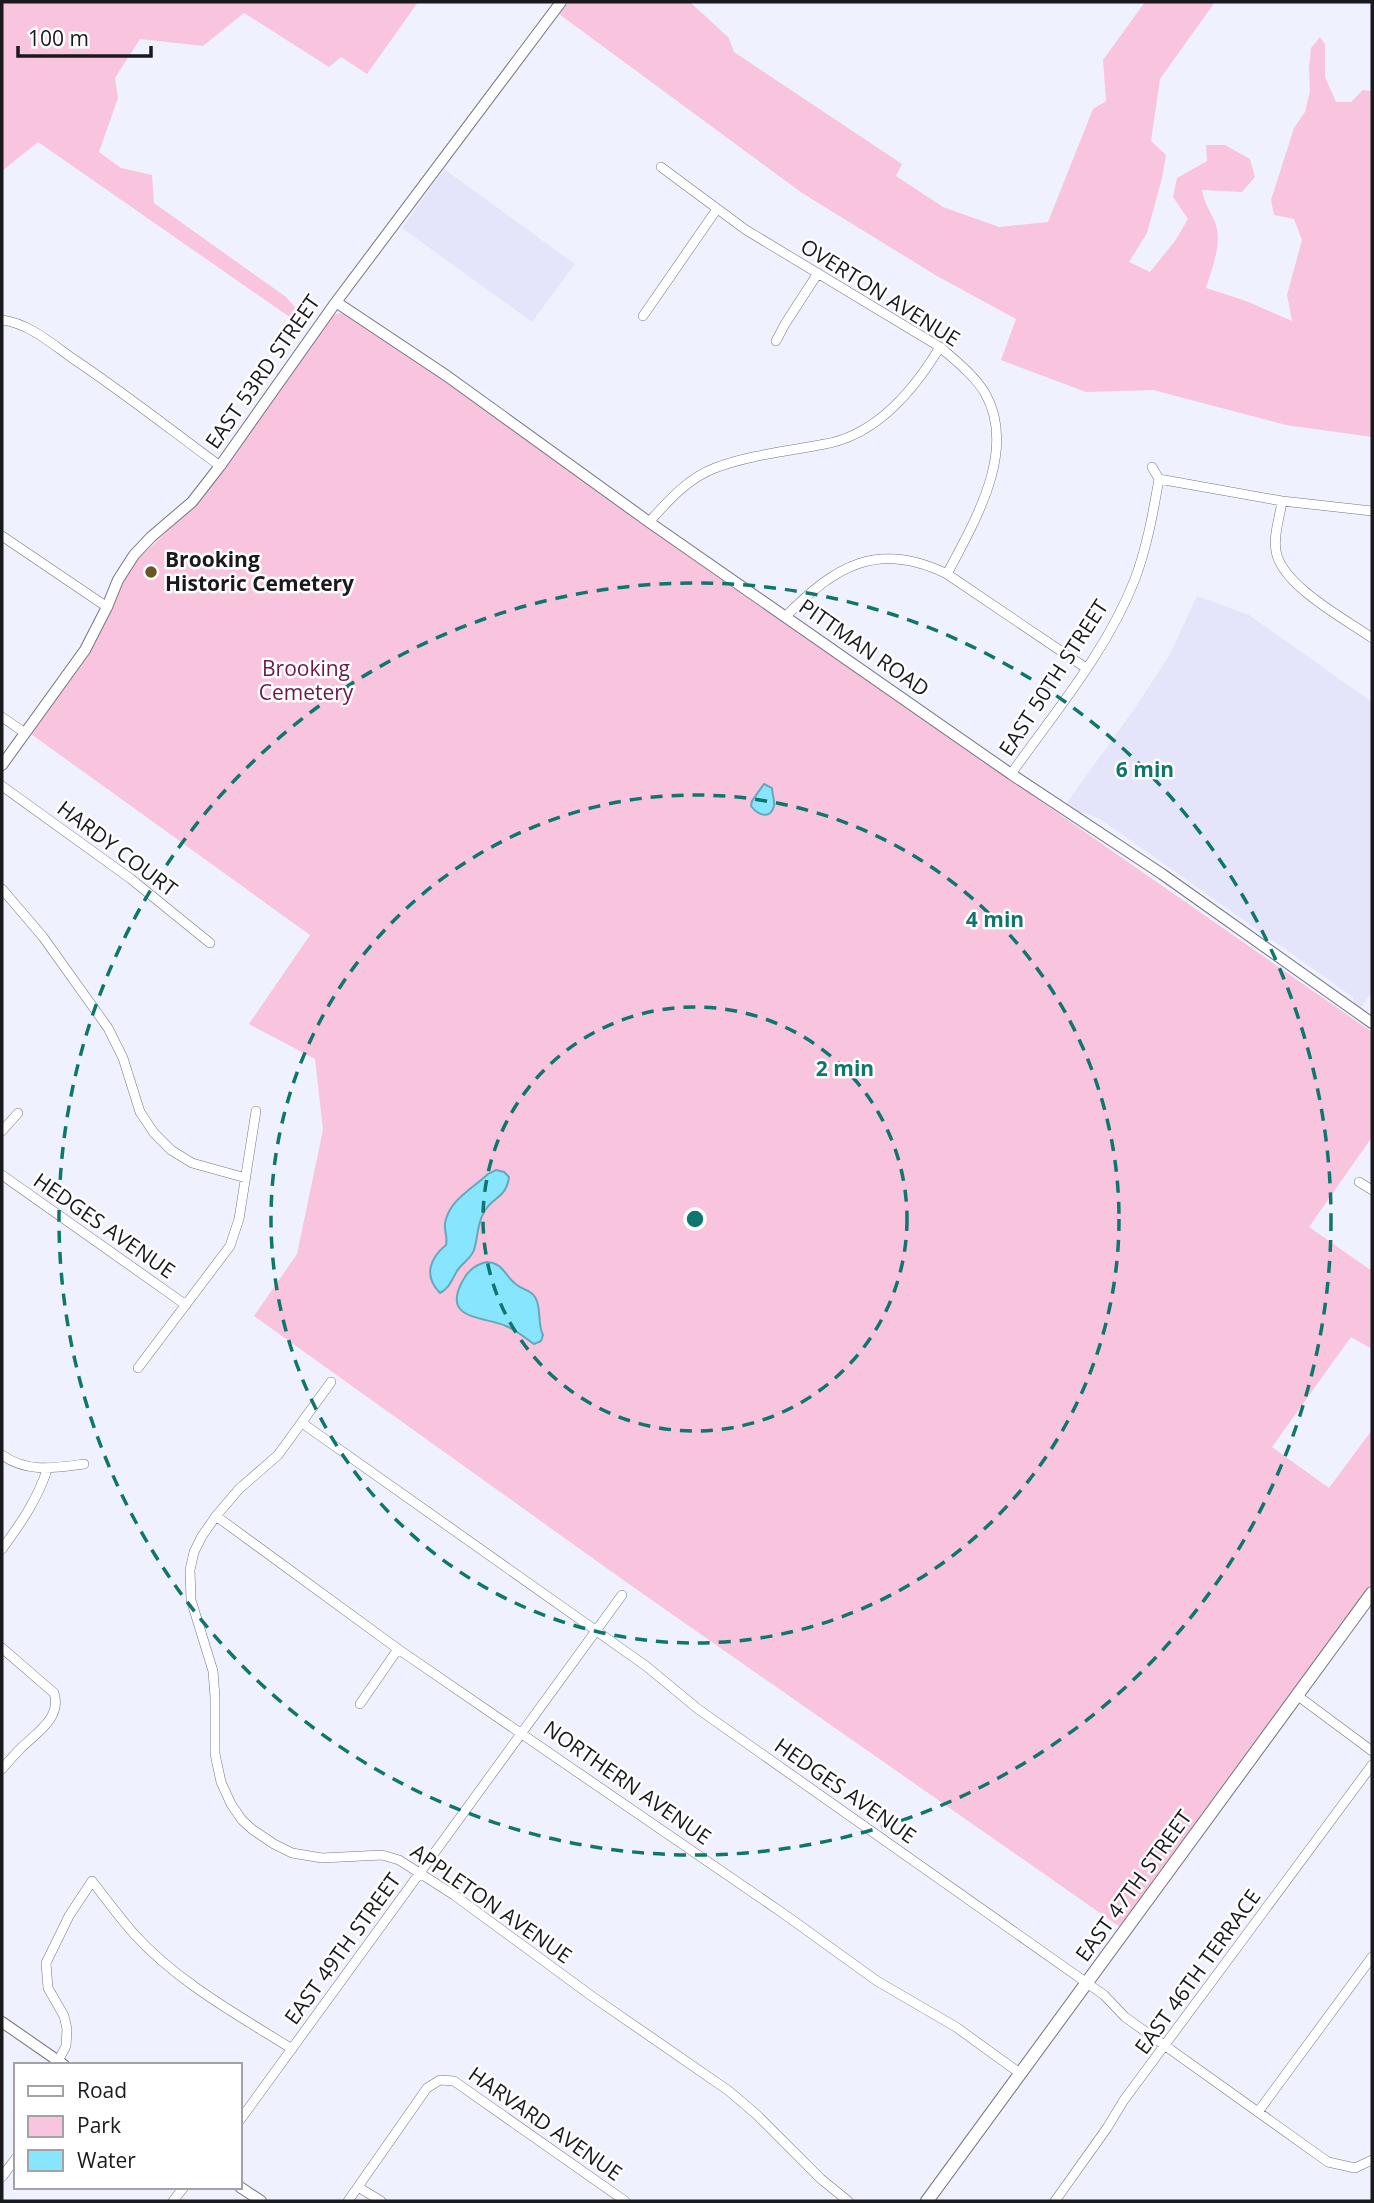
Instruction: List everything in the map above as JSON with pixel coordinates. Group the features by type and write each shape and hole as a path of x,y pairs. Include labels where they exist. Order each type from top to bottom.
{"main road":[{"name":"EAST 47TH STREET","path":"927,2201 1372,1594"}],"street":[{"name":"EAST 53RD STREET","path":"2,765 85,650 118,580 134,555 192,502 220,466 336,302 561,2"},
{"name":"OVERTON AVENUE","path":"661,167 746,230 940,347 964,368 984,392 998,435 995,458 974,522 947,574"},
{"path":"643,317 717,209"},
{"path":"776,341 818,273"},
{"name":"PITTMAN ROAD","path":"336,302 492,408 649,522 1011,774 1162,874 1372,1023"},
{"path":"2,320 32,330 97,374 220,466"},
{"path":"649,522 680,489 716,467 792,449 827,444 847,438 865,428 891,410 909,392 940,347"},
{"path":"1152,467 1159,480 1282,501 1372,511"},
{"name":"EAST 50TH STREET","path":"1011,774 1115,623 1135,579 1149,533 1159,480"},
{"path":"1282,501 1275,550 1286,575 1302,590 1372,638"},
{"path":"2,536 107,607"},
{"path":"786,617 824,581 845,569 868,561 891,557 905,558 947,574 1086,668"},
{"path":"2,717 25,733"},
{"name":"HARDY COURT","path":"2,786 131,878 210,943"},
{"path":"2,889 43,937 108,1028 123,1058 140,1112 154,1133 171,1150 192,1163 246,1178"},
{"path":"138,1368 230,1245 239,1219 256,1111"},
{"path":"2,1132 18,1113"},
{"name":"HEDGES AVENUE","path":"2,1175 186,1305"},
{"path":"1359,1182 1372,1190"},
{"name":"APPLETON AVENUE","path":"331,1382 278,1455 239,1489 216,1517 194,1552 189,1587 212,1671 215,1754 221,1782 230,1804 253,1830 292,1853 322,1858 382,1855 399,1860 454,1895 593,1997 729,2091 757,2115 803,2163 848,2201"},
{"name":"HEDGES AVENUE","path":"302,1423 646,1666 698,1709 1104,1995 1125,2017 1328,2162 1355,2168 1372,2160"},
{"path":"2,1455 26,1466 47,1470 84,1464"},
{"path":"2,1549 29,1512 47,1470"},
{"name":"NORTHERN AVENUE","path":"216,1517 398,1649 522,1732 877,1981 956,2027 1021,2074"},
{"name":"EAST 49TH STREET","path":"242,2117 622,1595"},
{"path":"2,1648 54,1693 56,1701 52,1716 40,1733 24,1744 2,1769"},
{"path":"360,1704 398,1649"},
{"path":"1298,1696 1372,1751"},
{"name":"EAST 46TH TERRACE","path":"1055,2201 1165,2045 1372,1765"},
{"path":"2,2022 61,2063 68,2029 48,1988 46,1963 69,1916 92,1881 136,1936 175,1972 292,2049"},
{"path":"1258,2112 1372,1957"},
{"name":"HARVARD AVENUE","path":"358,2187 427,2088 445,2080 454,2081 625,2201"},
{"path":"2,2177 14,2161"},
{"path":"348,2201 358,2187 381,2201"},
{"path":"242,2188 261,2201"}],"shaded area":[{"path":"444,169 575,264 532,322 402,228"},
{"path":"1197,596 1249,615 1372,702 1372,991 1360,1009 1353,997 1103,821 1089,814 1075,812 1065,805 1169,656"}],"green space":[{"path":"2,2 418,2 367,74 341,57 329,67 244,13 203,46 140,39 115,78 118,98 99,152 121,168 152,175 154,203 286,297 296,308 291,318 38,142 2,171"},
{"path":"569,2 690,2 729,38 734,52 902,164 896,176 943,207 999,227 1048,222 1093,109 1106,101 1103,60 1145,2 1215,2 1160,79 1151,141 1166,155 1147,233 1129,262 1150,272 1175,241 1188,219 1173,197 1177,178 1207,161 1206,145 1225,145 1250,159 1255,177 1242,192 1202,190 1215,222 1218,238 1206,288 1246,301 1292,321 1287,295 1302,240 1294,219 1274,215 1271,200 1294,128 1305,112 1310,91 1311,48 1320,37 1325,44 1325,77 1336,102 1351,102 1363,90 1372,91 1372,437 1286,425 1153,390 1086,392 1001,360 1016,319 937,276 802,193 559,14"},
{"name":"Brooking Cemetery","path":"346,314 456,389 753,601 1372,1032 1372,1137 1309,1227 1372,1271 1372,1349 1351,1337 1272,1447 1329,1488 1372,1430 1372,1582 1120,1927 626,1582 254,1316 297,1254 323,1130 315,1059 249,1024 310,935 31,734 97,639 135,562 199,501 333,316"}],"water":[{"path":"764,784 772,788 774,802 772,811 767,815 751,806"},
{"path":"496,1170 509,1177 505,1190 484,1212 474,1250 457,1270 447,1288 440,1293 430,1274 433,1261 446,1245 447,1215 462,1196"},
{"path":"487,1262 497,1265 513,1282 535,1297 543,1335 541,1341 534,1344 510,1328 468,1315 461,1310 457,1304 457,1294 462,1282 472,1269"}],"place":[{"name":"Brooking Historic Cemetery","path":"151,572"}]}
